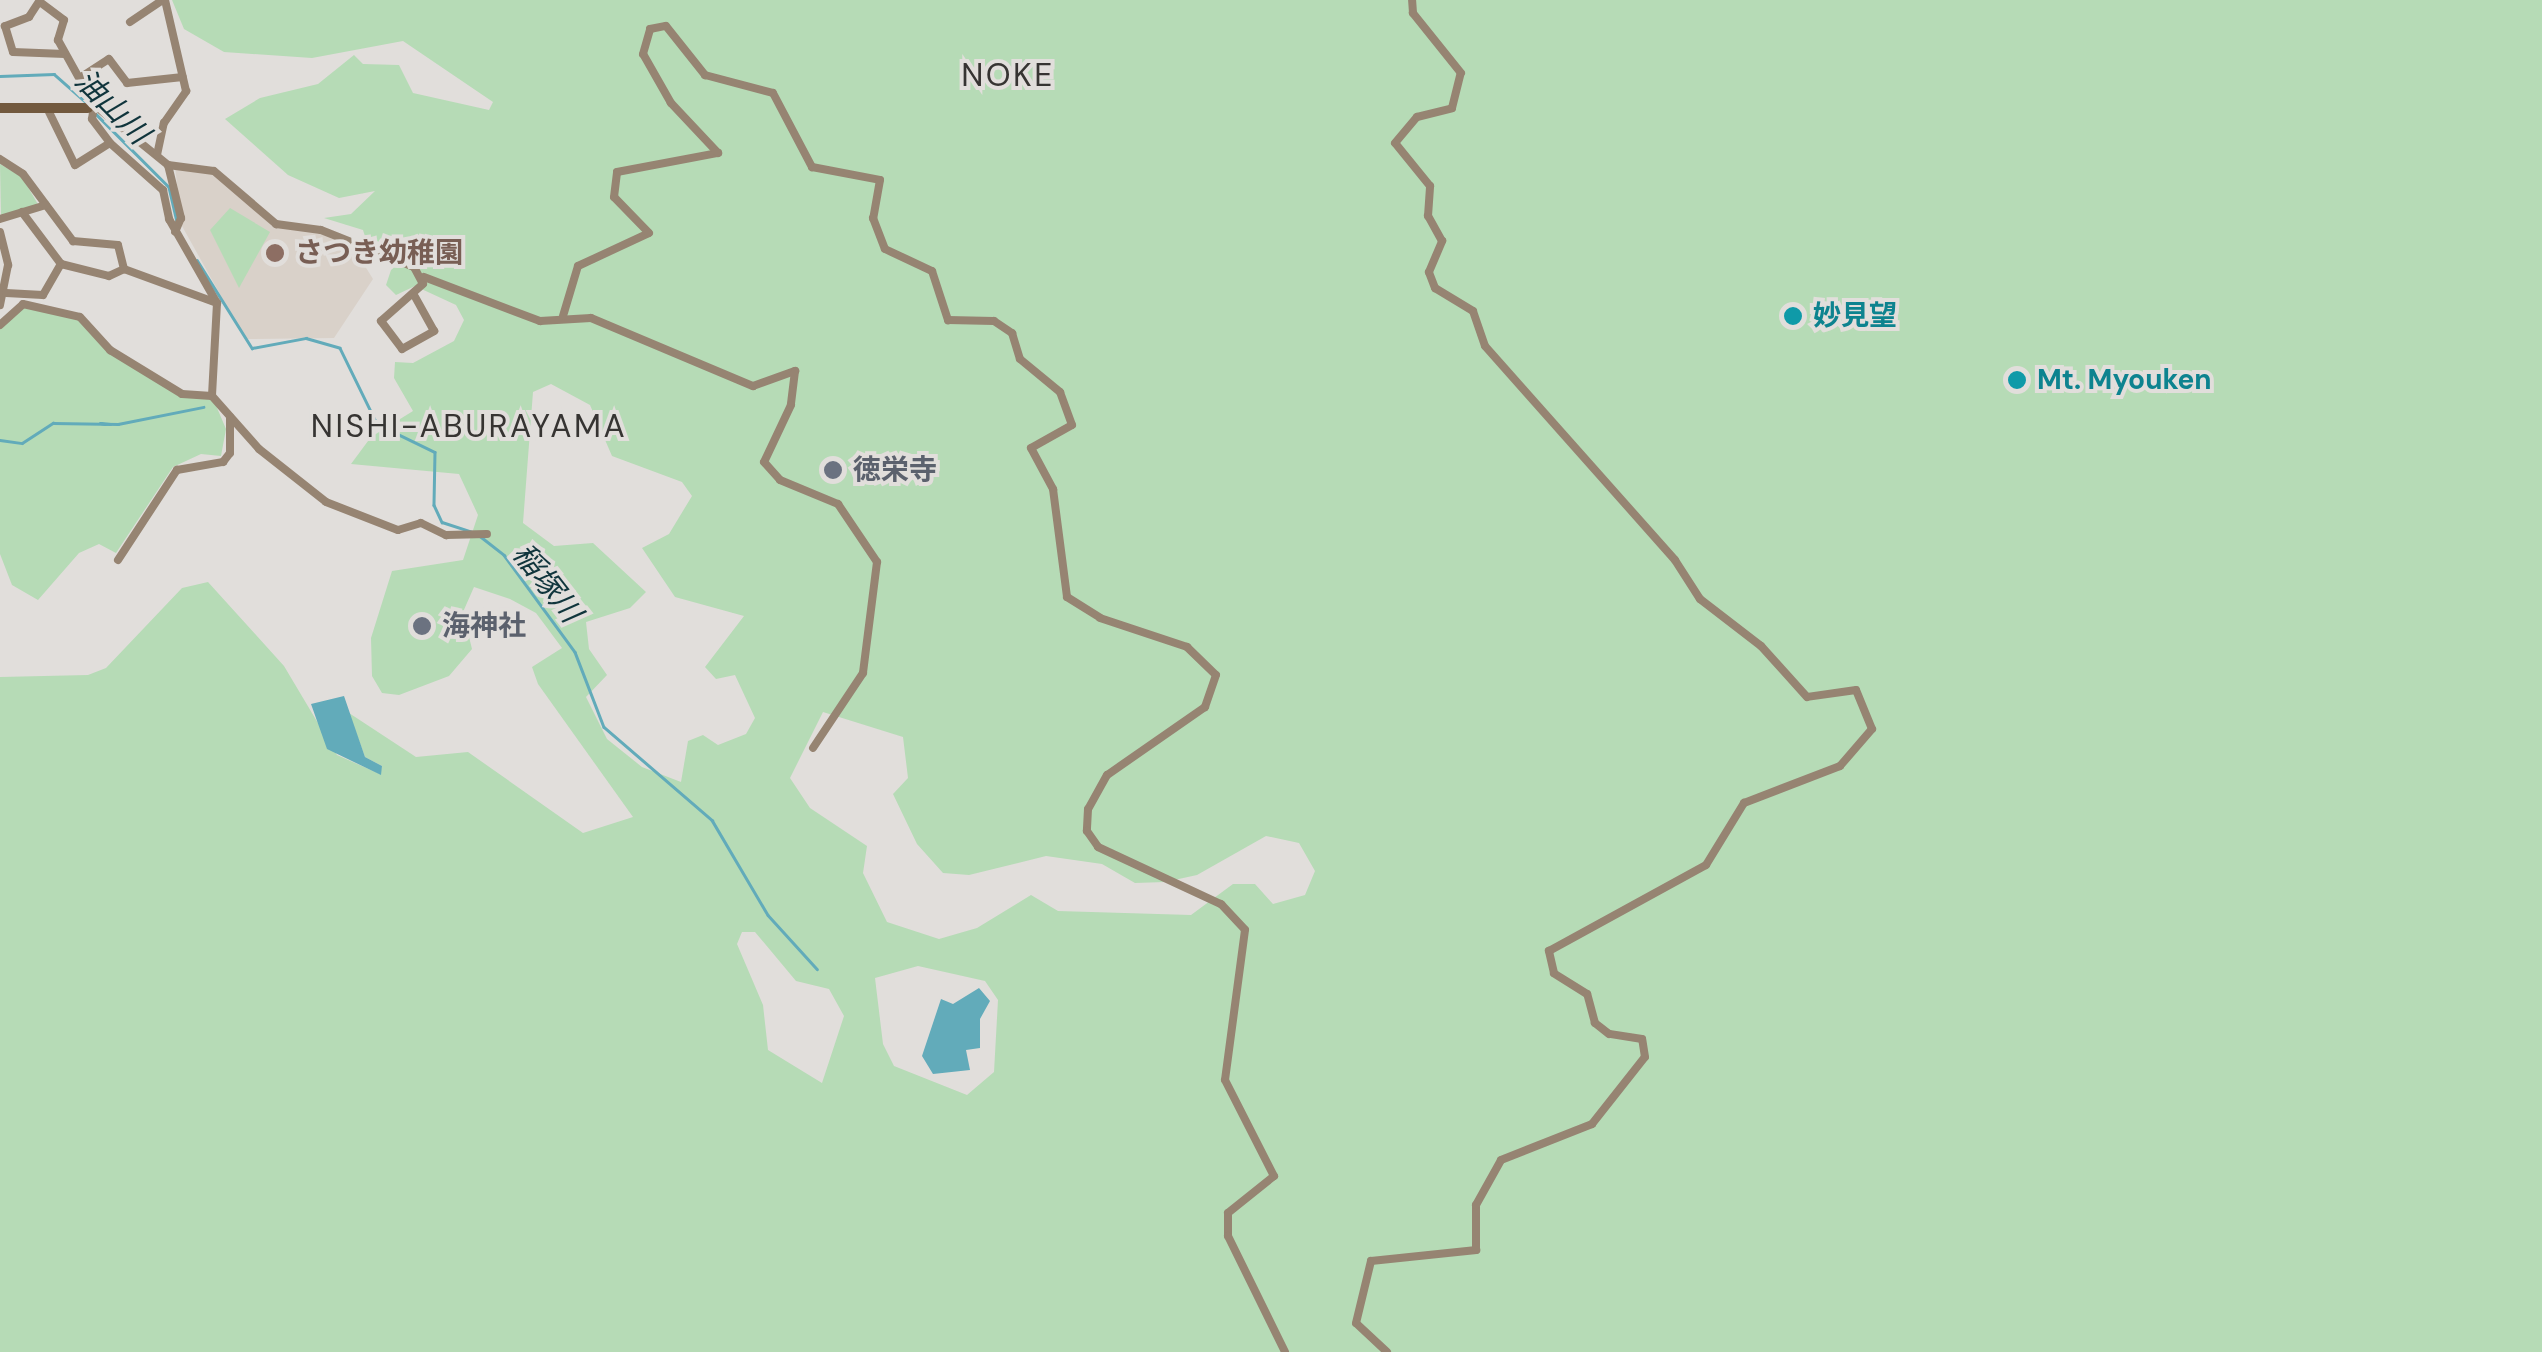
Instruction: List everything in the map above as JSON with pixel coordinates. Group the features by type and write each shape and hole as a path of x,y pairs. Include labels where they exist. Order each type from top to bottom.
{"street":[{"path":"130,22 164,0 183,78 184,97 164,123 156,156"},
{"path":"1387,1352 1356,1322 1372,1261 1476,1250 1476,1205 1502,1160 1592,1124 1645,1057 1642,1039 1595,1023 1587,994 1554,973 1549,951 1706,865 1744,803 1840,766 1872,729 1856,690 1807,697 1761,646 1690,589 1675,560 1485,346 1473,311 1435,288 1429,272 1442,241 1428,216 1430,186 1396,143 1417,118 1452,108 1462,73 1413,13 1412,0"},
{"path":"65,54 14,52 5,26 29,16 40,1 64,20 58,40 82,78 110,144 155,178 175,232 216,303 212,396 230,417 326,502 398,530 421,524 463,533 484,532"},
{"path":"562,316 578,266 649,234 614,197 616,172 718,153 676,110 646,60 646,35 666,26 705,75 760,88 784,104 805,162 880,180 874,228 885,249 937,277 948,320 994,321 1012,333 1020,359 1060,392 1072,424 1031,448 1052,490 1067,597 1100,618 1187,647 1216,676 1205,707 1107,775 1088,809 1086,831 1098,847 1221,904 1245,930 1224,1080 1274,1176 1228,1213 1228,1236 1285,1352"},
{"path":"82,78 109,58 127,83 183,78"},
{"path":"0,108 49,112 91,106 168,165 214,170 276,224 321,230 424,277 540,321 562,316 654,339 753,386 795,371 797,388 764,462 780,480 838,504 877,562 863,673 813,748"},
{"path":"49,112 75,166 110,144"},
{"path":"0,159 46,206 73,241 118,245 124,270"},
{"path":"168,165 181,218 175,232"},
{"path":"0,219 46,206"},
{"path":"22,212 60,264 109,276 124,270 216,303"},
{"path":"0,232 6,293 0,305"},
{"path":"6,293 43,295 60,264"},
{"path":"415,297 434,330 402,349 381,321 415,297 424,277"},
{"path":"0,325 22,304 80,317 110,350 182,394 212,396"},
{"path":"118,560 177,470 223,462 230,453 230,417"}],"shaded area":[{"name":"さつき幼稚園","path":"175,167 213,173 275,226 320,233 355,250 373,279 334,338 245,339 182,226"}],"green space":[{"path":"172,0 2542,0 2542,1352 0,1352 0,677 88,675 106,668 182,588 208,582 284,666 337,755 380,774 382,766 365,757 349,713 416,757 468,752 583,833 633,817 538,684 532,667 562,648 536,613 474,587 463,612 472,649 449,676 399,695 382,693 372,676 371,638 392,571 463,560 478,515 459,474 351,464 371,437 413,411 394,378 395,362 413,363 454,341 464,320 456,305 415,286 396,295 386,285 395,258 368,246 363,230 324,218 351,214 375,191 339,198 288,175 225,119 260,98 318,84 354,55 363,64 399,65 413,93 489,110 493,102 403,41 312,58 224,52 184,29","holes":["551,384 590,405 612,456 682,482 692,496 669,534 642,548 675,597 744,616 705,667 716,679 735,675 755,718 746,734 718,745 703,735 688,741 681,782 642,767 607,739 586,697 607,675 589,649 586,622 630,608 646,592 593,543 554,546 523,523 533,392","823,712 903,737 908,778 893,794 917,844 943,873 969,875 1046,856 1102,864 1135,883 1165,882 1197,875 1266,836 1299,843 1315,871 1305,895 1273,904 1255,884 1233,884 1191,915 1058,911 1031,895 977,928 939,939 887,922 863,873 867,846 810,808 790,778","742,932 755,932 796,981 829,989 844,1016 822,1083 768,1050 763,1005 737,944","918,966 985,981 998,1000 994,1072 967,1095 894,1066 883,1044 875,978"]},
{"path":"0,164 22,177 39,206 1,216"},
{"path":"230,208 270,232 239,288 210,230"},
{"path":"23,304 80,317 110,350 182,394 212,396 226,429 221,456 201,454 173,467 116,553 99,544 79,553 38,600 12,585 0,554 0,325"}],"water":[{"path":"344,696 365,757 382,766 381,775 327,749 311,704"},
{"path":"979,988 990,1001 980,1019 980,1048 966,1050 970,1070 933,1074 922,1056 941,999 953,1004"}],"waterway":[{"path":"0,76 54,74 87,103"},
{"name":"油山川","path":"95,113 169,187 177,222"},
{"name":"稲塚川","path":"197,260 252,348 306,338 340,348 377,424 435,452 434,505 442,522 473,532"},
{"path":"0,440 22,443 53,423 118,424 203,407"},
{"path":"100,423 110,424"},
{"path":"101,423 105,424"},
{"name":"稲塚川","path":"480,536 504,555 575,652 604,727 712,820 768,915 817,969"}],"place":[{"name":"さつき幼稚園","path":"275,253"},
{"name":"妙見望","path":"1793,316"},
{"name":"Mt. Myouken","path":"2017,380"},
{"name":"徳栄寺","path":"833,470"},
{"name":"海神社","path":"422,626"}],"district":[{"name":"NOKE","path":"1008,75"},
{"name":"NISHI-ABURAYAMA","path":"469,426"}]}
